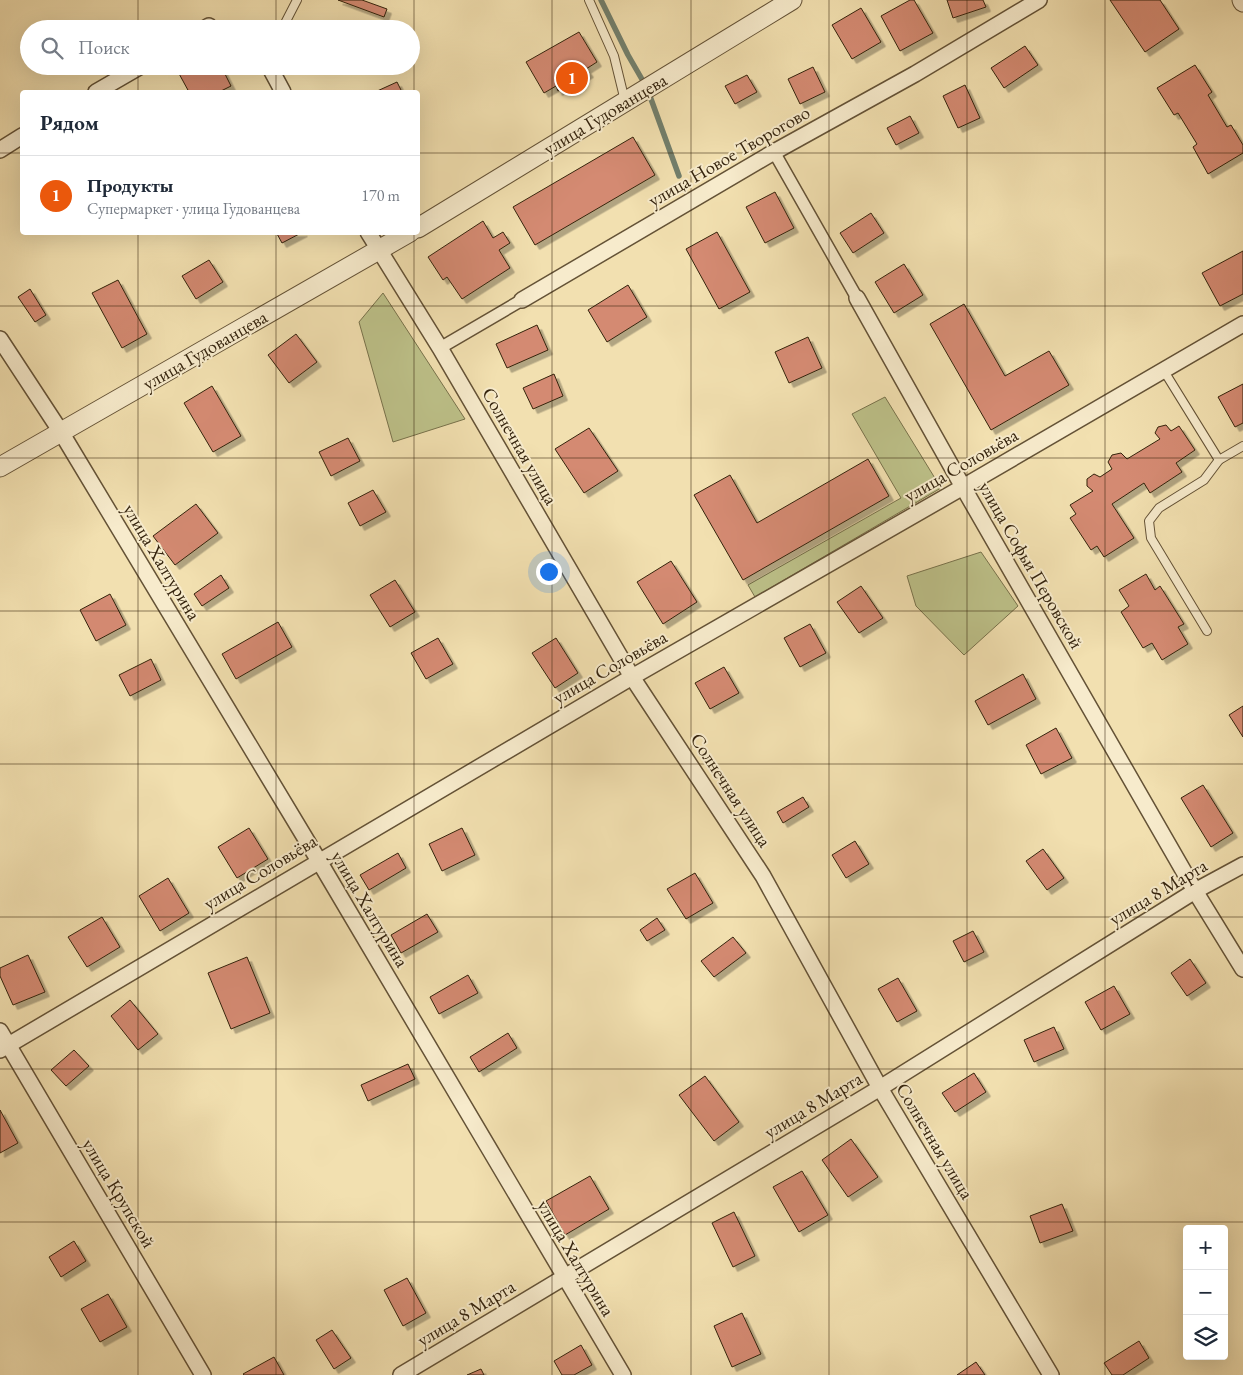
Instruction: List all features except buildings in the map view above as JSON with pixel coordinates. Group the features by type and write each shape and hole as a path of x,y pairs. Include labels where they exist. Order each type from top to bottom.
{"street":[{"name":"улица Гудованцева","path":"420,227 792,0"},
{"name":"улица Новое Творогово","path":"440,348 774,152 914,74 1039,0"},
{"path":"99,90 125,75"},
{"path":"274,75 281,90"},
{"path":"0,150 20,137"},
{"name":"улица Софьи Перовской","path":"774,152 963,487 1195,891 1243,968"},
{"name":"Солнечная улица","path":"370,235 440,348 632,677 763,876 880,1088 1051,1375"},
{"name":"улица Гудованцева","path":"0,467 405,235"},
{"name":"улица Соловьёва","path":"4,1048 632,677 1243,324"},
{"name":"улица Халтурина","path":"0,339 61,432 319,861 623,1375"},
{"name":"улица 8 Марта","path":"401,1375 880,1088 1195,891 1243,864"},
{"name":"улица Крупской","path":"0,1031 4,1048 203,1375"}],"lane":[{"path":"287,20 297,0"},
{"path":"589,0 614,56 625,101"},
{"path":"1164,371 1219,460"},
{"path":"1206,631 1151,538 1149,521 1159,508 1204,480 1219,460 1243,446"}],"green space":[{"path":"383,293 465,419 393,442 359,322"},
{"path":"885,397 941,488 755,597 748,585 901,498 852,414"},
{"path":"981,552 1018,606 964,655 916,606 907,576"}],"waterway":[{"path":"601,0 628,55 647,88 679,176"}],"place":[{"name":"Продукты","path":"572,78"}]}
